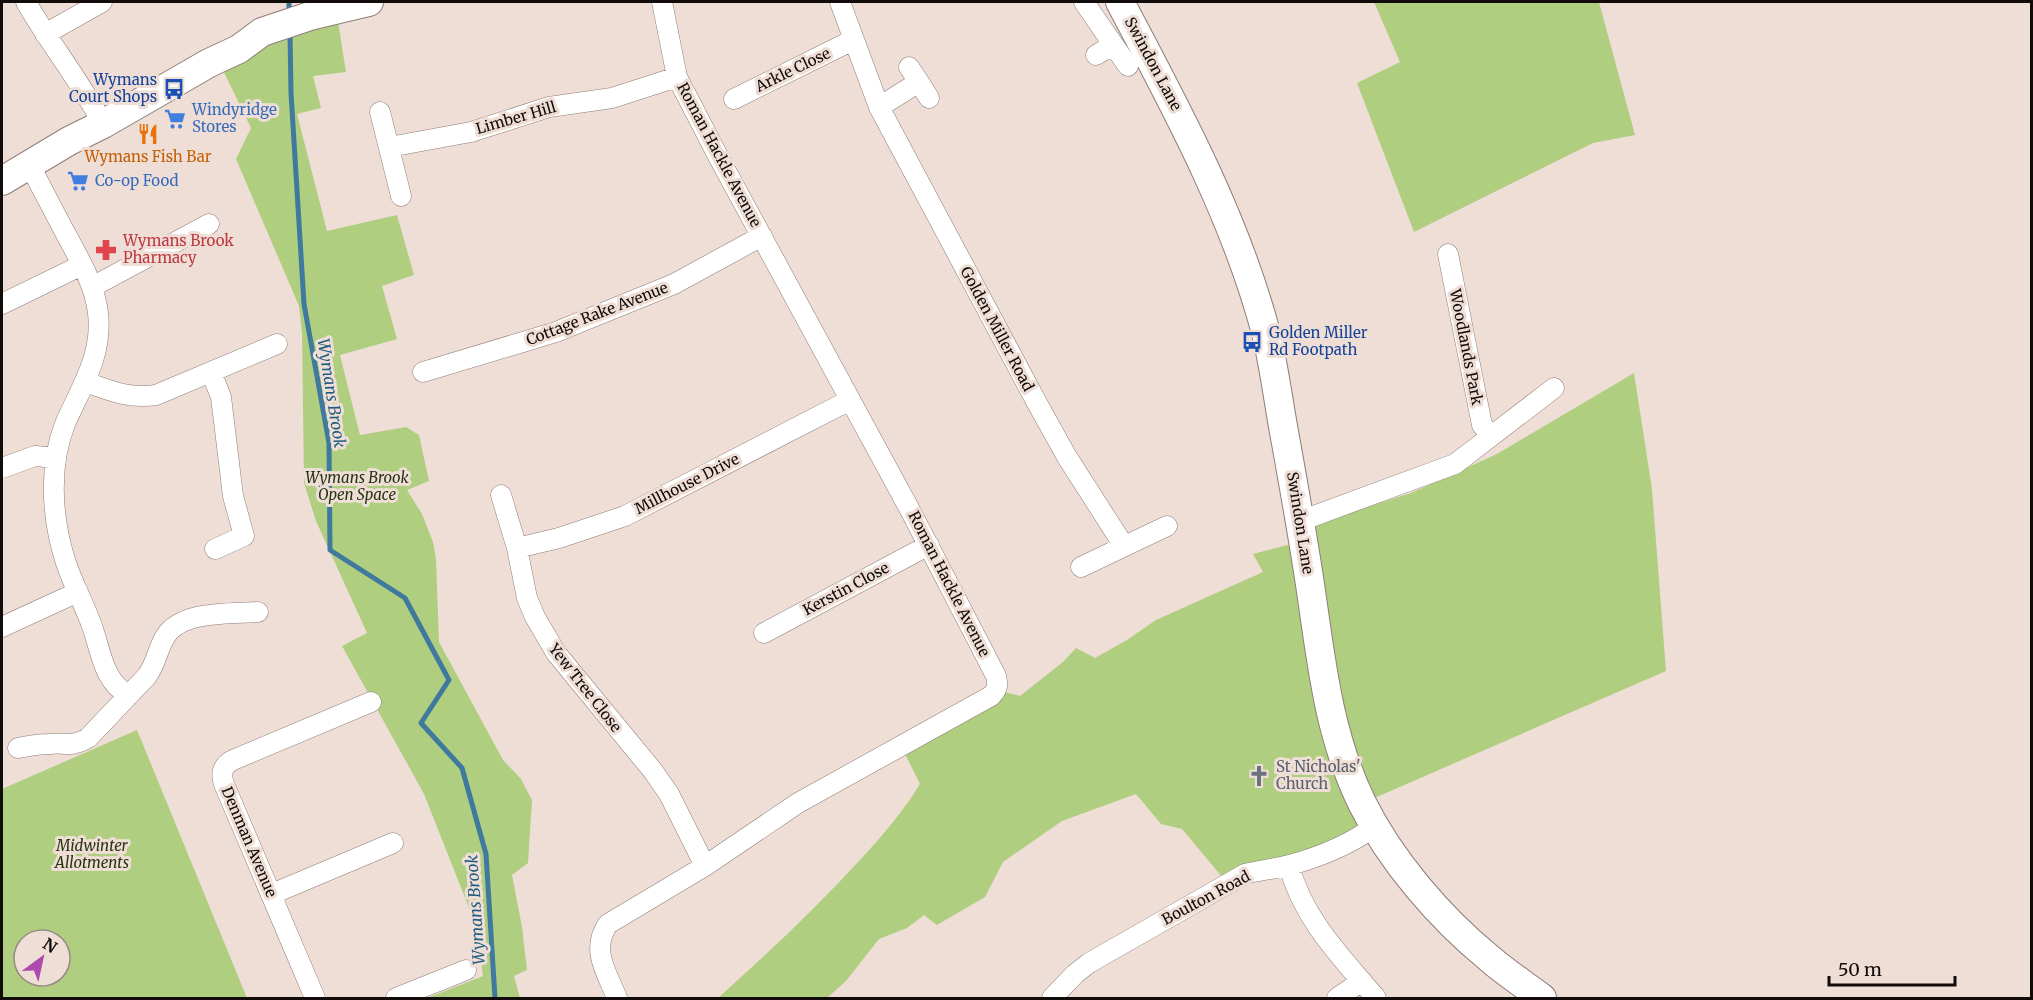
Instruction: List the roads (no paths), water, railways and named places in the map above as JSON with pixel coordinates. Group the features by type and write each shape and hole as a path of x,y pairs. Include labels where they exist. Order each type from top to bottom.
{"street":[{"path":"26,2 86,93 103,124"},
{"path":"45,34 102,2"},
{"path":"2,181 209,63 239,49 262,32 282,23 369,2"},
{"name":"Roman Hackle Avenue","path":"617,999 600,954 603,932 616,919 705,866 798,803 984,700 997,690 996,676 929,545 677,77 662,2"},
{"name":"Golden Miller Road","path":"840,2 879,107 1067,457 1124,546"},
{"path":"1084,2 1105,50 1128,66"},
{"name":"Swindon Lane","path":"1120,2 1179,114 1247,273 1266,334 1301,529 1317,636 1335,731 1344,762 1362,803 1375,825 1419,887 1464,937 1542,999"},
{"name":"Arkle Close","path":"734,99 853,40"},
{"name":"Limber Hill","path":"389,147 471,132 549,107 612,98 677,77"},
{"path":"879,107 919,83"},
{"path":"380,112 400,196"},
{"path":"30,166 92,286 98,313 99,330 94,361 65,424 56,458 57,528 66,563 92,626 109,677 129,695"},
{"path":"92,286 209,224"},
{"name":"Cottage Rake Avenue","path":"423,372 556,332 674,284 762,236"},
{"name":"Woodlands Park","path":"1448,254 1482,425 1491,436"},
{"path":"2,304 82,265"},
{"path":"86,382 123,395 156,395 277,344"},
{"path":"211,372 221,397 233,496 244,536 215,549"},
{"path":"1301,529 1455,464 1554,388"},
{"name":"Millhouse Drive","path":"517,548 559,538 625,516 850,399"},
{"path":"2,468 35,456 56,458"},
{"name":"Yew Tree Close","path":"501,495 517,548 527,598 544,636 653,771 669,794 705,866"},
{"path":"1082,567 1167,526"},
{"name":"Kerstin Close","path":"764,633 929,545"},
{"path":"2,627 78,592"},
{"path":"18,748 81,742 107,719 154,667 166,635 177,624 192,617 258,612"},
{"name":"Denman Avenue","path":"315,999 224,784 222,773 233,760 371,702"},
{"name":"Boulton Road","path":"1052,999 1074,974 1089,963 1245,874 1263,868 1288,866 1349,842 1375,825"},
{"path":"272,894 393,843"},
{"path":"1288,866 1294,887 1305,908 1376,999"},
{"path":"396,999 466,970"},
{"path":"1337,999 1362,981"}],"waterway":[{"name":"Wymans Brook","path":"289,2 289,14"},
{"name":"Wymans Brook","path":"290,33 291,93 304,304 329,443 330,550 405,598 449,680 421,723 462,768 486,854 495,998"}],"place":[{"name":"Wymans Court Shops","path":"174,89"},
{"name":"Windyridge Stores","path":"175,119"},
{"name":"Wymans Fish Bar","path":"148,134"},
{"name":"Co-op Food","path":"78,181"},
{"name":"Wymans Brook Pharmacy","path":"106,250"},
{"name":"Golden Miller Rd Footpath","path":"1252,342"},
{"name":"St Nicholas' Church","path":"1259,776"}],"park label":[{"name":"Wymans Brook Open Space","path":"357,486"},
{"name":"Midwinter Allotments","path":"92,854"}]}
